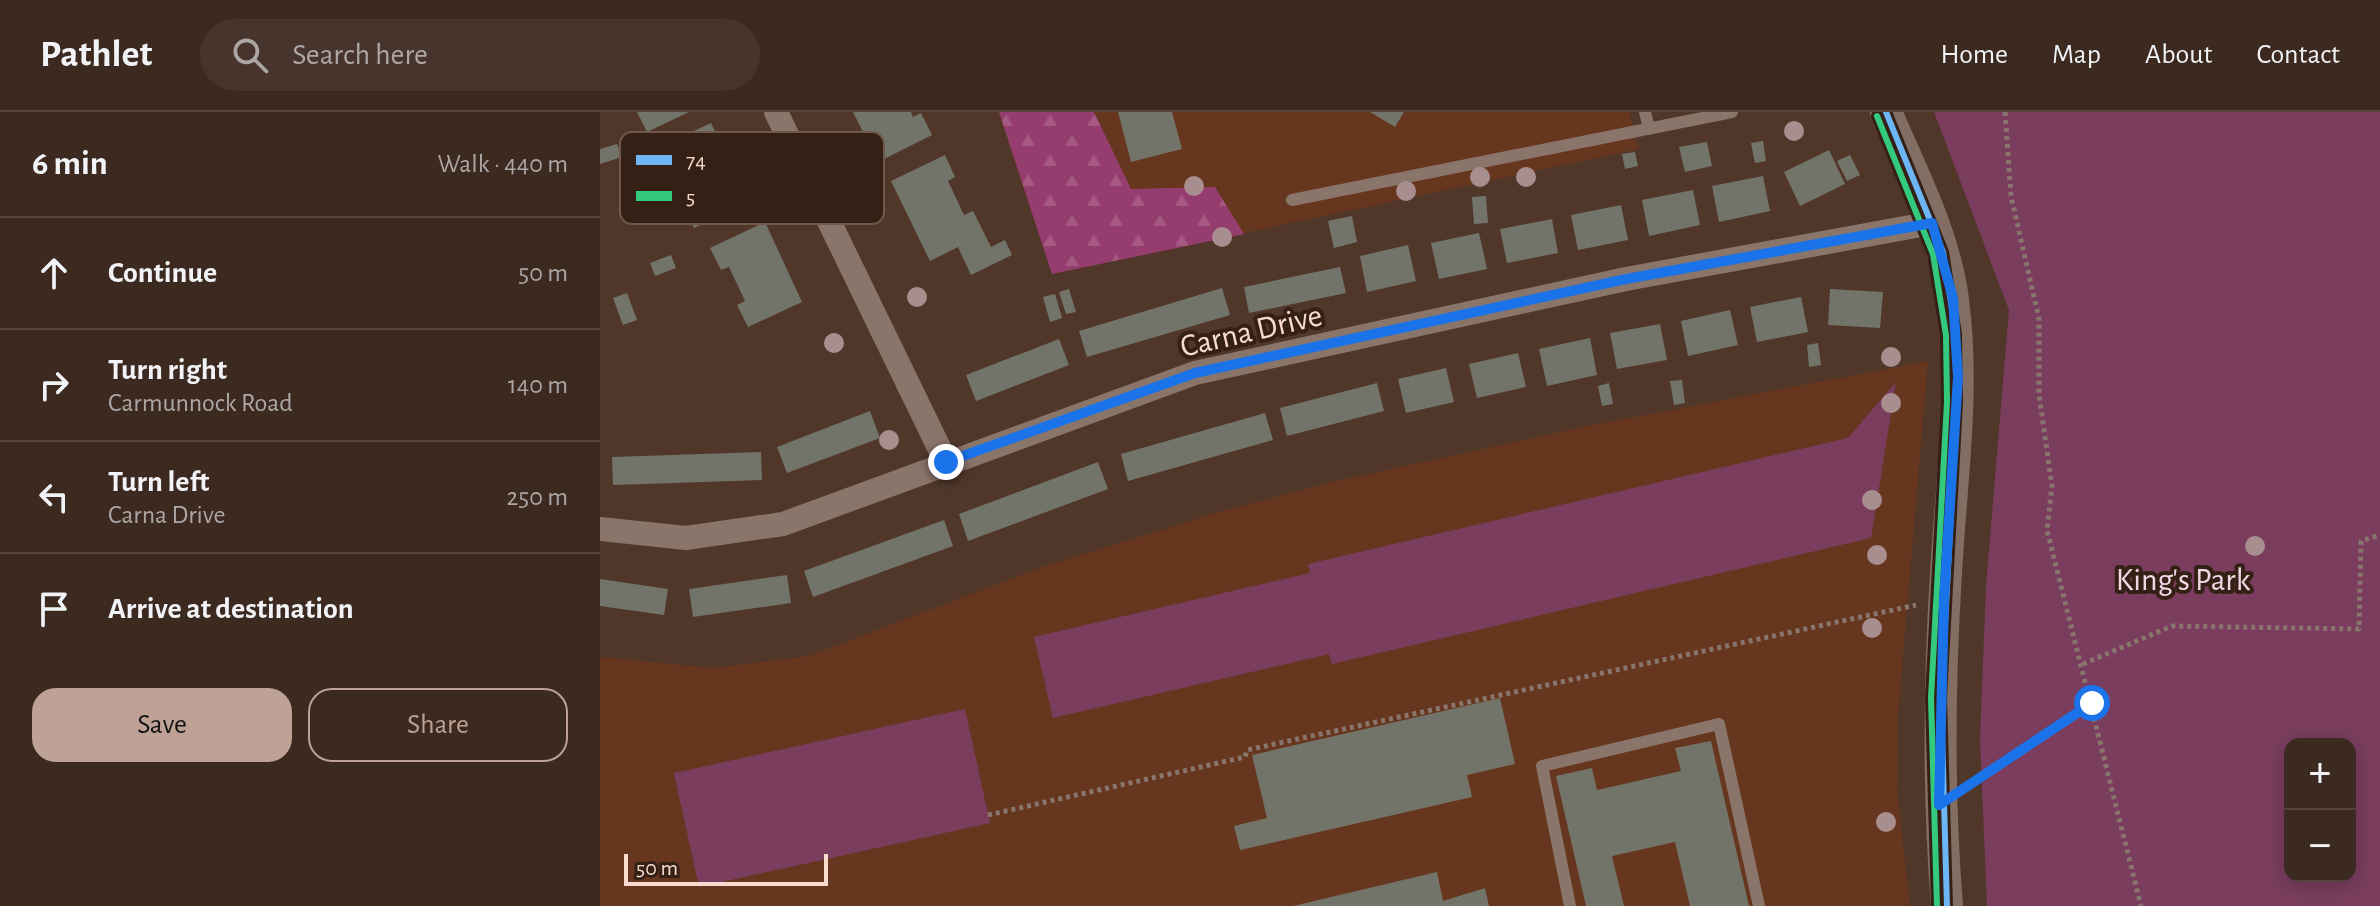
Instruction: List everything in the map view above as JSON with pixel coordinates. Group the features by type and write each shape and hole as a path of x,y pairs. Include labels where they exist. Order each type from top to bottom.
{"main road":[{"path":"1886,112 1932,223 1953,298 1958,377 1944,599 1939,805 1947,906"}],"street":[{"path":"776,112 786,132"},
{"name":"Carna Drive","path":"600,529 686,538 783,524 1195,373 1626,279 1932,223"},
{"path":"830,224 946,462"}],"lane":[{"path":"1645,112 1649,129"},
{"path":"1292,200 1732,112"},
{"path":"1570,906 1542,766 1719,724 1759,906"}],"path":[{"path":"2005,112 2011,196 2039,319 2039,395 2052,486 2047,530 2083,664 2141,906"},
{"path":"2083,664 2172,626 2359,629 2361,541 2380,535"},
{"path":"988,815 1245,757 1247,750 1944,599"},
{"path":"1939,805 2092,703"}],"shaded area":[{"path":"999,112 1630,112 1638,149 1052,274"},
{"path":"1928,361 1898,714 1897,790 1910,906 600,906 600,657 713,668 809,656 1042,567 1226,510 1333,482 1578,428"}],"green space":[{"path":"999,112 1094,112 1131,189 1215,187 1244,234 1052,274"},
{"name":"King's Park","path":"1934,112 2380,112 2380,906 1987,906 1980,740 1986,586 2009,310"},
{"path":"1896,382 1871,538 1332,664 1329,654 1053,718 1034,637 1310,573 1308,564 1848,438"},
{"path":"965,709 990,823 699,887 674,773"}],"building":[{"path":"637,112 689,112 647,132"},
{"path":"853,112 911,112 913,117 921,113 932,135 884,159 884,132 863,132"},
{"path":"1118,112 1172,112 1182,149 1131,162"},
{"path":"1370,112 1404,112 1395,127"},
{"path":"711,123 715,132 692,132"},
{"path":"1763,141 1766,161 1755,163 1751,143"},
{"path":"1707,142 1712,166 1685,172 1679,147"},
{"path":"617,144 620,158 600,164 600,149"},
{"path":"1829,150 1845,184 1800,206 1784,172"},
{"path":"1635,152 1638,166 1625,169 1622,154"},
{"path":"945,155 955,177 948,181 964,215 973,211 991,247 1005,240 1012,255 971,275 958,247 930,261 891,181"},
{"path":"1850,155 1860,175 1847,181 1837,161"},
{"path":"1763,176 1770,211 1719,222 1712,186"},
{"path":"1693,190 1700,225 1649,236 1642,200"},
{"path":"1486,196 1488,223 1474,224 1472,197"},
{"path":"1621,205 1628,240 1578,250 1571,215"},
{"path":"1352,216 1357,242 1334,248 1328,221"},
{"path":"1552,219 1558,253 1507,263 1500,229"},
{"path":"766,224 802,302 748,327 737,305 745,301 729,267 721,270 710,248"},
{"path":"1479,233 1487,269 1439,279 1431,243"},
{"path":"1408,245 1416,281 1367,292 1360,256"},
{"path":"671,255 676,268 655,276 650,263"},
{"path":"1340,267 1346,293 1249,313 1244,287"},
{"path":"1222,288 1230,315 1087,357 1079,331"},
{"path":"1069,289 1076,312 1066,314 1059,292"},
{"path":"1830,289 1883,292 1880,328 1828,325"},
{"path":"627,293 637,320 623,325 613,298"},
{"path":"1055,294 1062,318 1050,322 1043,297"},
{"path":"1801,297 1808,332 1757,342 1750,307"},
{"path":"1730,310 1738,345 1688,356 1681,321"},
{"path":"1660,324 1667,360 1617,369 1610,333"},
{"path":"1590,338 1597,375 1547,386 1539,349"},
{"path":"1059,339 1069,365 976,401 966,375"},
{"path":"1818,343 1821,365 1809,367 1807,345"},
{"path":"1518,353 1526,387 1477,398 1469,364"},
{"path":"1446,368 1454,402 1406,413 1398,379"},
{"path":"1682,380 1685,403 1674,405 1670,381"},
{"path":"1377,383 1384,411 1287,436 1280,408"},
{"path":"1609,383 1613,404 1602,406 1598,386"},
{"path":"870,411 880,438 787,473 777,447"},
{"path":"1265,413 1273,440 1128,481 1121,454"},
{"path":"761,452 762,480 613,485 612,457"},
{"path":"1098,462 1108,489 968,541 959,514"},
{"path":"944,520 953,546 813,597 804,571"},
{"path":"787,575 791,603 693,617 689,589"},
{"path":"600,579 668,589 664,615 600,606"},
{"path":"1500,698 1515,764 1467,775 1472,797 1240,850 1234,826 1267,818 1252,755"},
{"path":"1711,741 1749,906 1690,906 1675,842 1612,856 1624,906 1586,906 1556,776 1592,768 1597,790 1681,771 1675,748"},
{"path":"1437,872 1443,901 1485,888 1489,906 1293,906"}],"transit line":[{"name":"74","path":"1886,112 1943,252 1956,334 1957,402 1941,698 1947,906"},
{"name":"5","path":"1877,116 1933,254 1946,335 1947,402 1931,698 1937,906"}],"route":[{"path":"946,462 1195,373 1626,279 1932,223 1953,298 1958,377 1944,599 1939,805 2092,703"}]}
